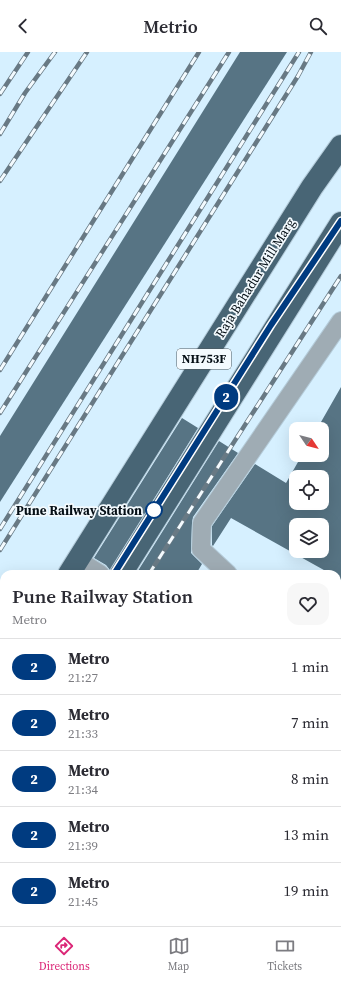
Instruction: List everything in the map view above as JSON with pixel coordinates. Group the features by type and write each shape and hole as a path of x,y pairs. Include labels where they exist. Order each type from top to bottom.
{"highway":[{"name":"Raja Bahadur Mill Marg","path":"74,567 312,188 341,146"},
{"name":"NH753F","path":"124,570 341,223"}],"lane":[{"path":"224,570 202,549 202,523 341,321"},
{"path":"74,567 85,570"}],"building":[{"path":"240,52 287,52 0,502 0,436"},
{"path":"341,387 341,570 324,570 302,558 329,558 329,518 289,518 289,550 231,518 213,546 212,545 212,526 255,464 286,483 289,478 289,510 329,510 329,470 293,470 298,462 329,462 329,422 321,422"},
{"path":"182,418 198,428 110,570 106,565 94,558"},
{"path":"219,441 238,453 193,517 191,553 202,564 198,570 138,570"}],"railway":[{"path":"0,94 28,52"},
{"path":"0,134 25,93 55,52"},
{"path":"0,181 87,52"},
{"path":"0,370 199,52"},
{"path":"0,413 229,52"},
{"path":"0,529 299,52"},
{"path":"0,550 298,76 311,52"},
{"path":"117,570 271,325 341,221"},
{"path":"152,570 341,276"}],"metro line":[{"name":"2","path":"117,570 271,325 341,221"}],"place":[{"name":"Pune Railway Station","path":"154,510"}]}
